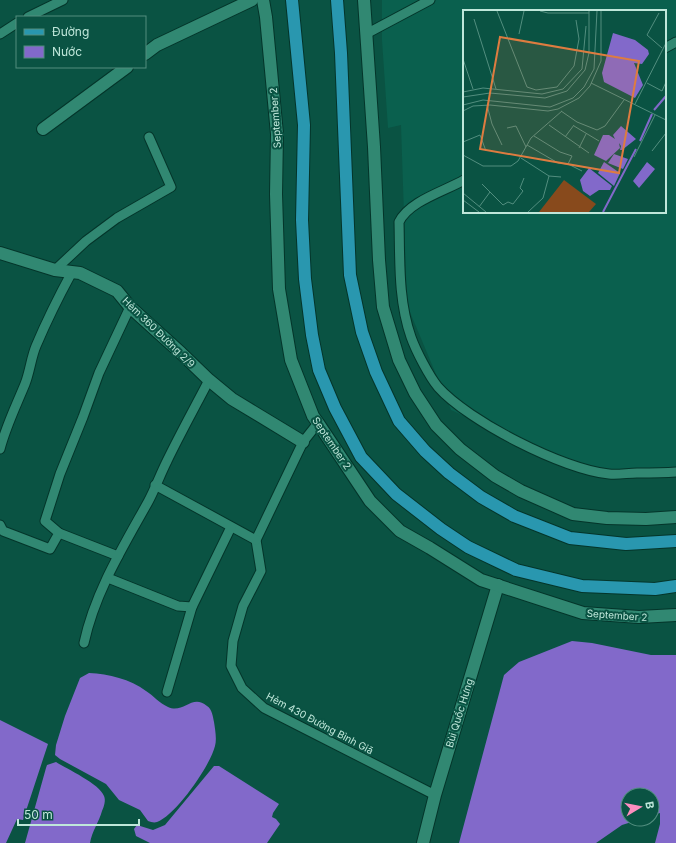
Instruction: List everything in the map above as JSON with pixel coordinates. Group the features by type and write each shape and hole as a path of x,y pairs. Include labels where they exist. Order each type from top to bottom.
{"main road":[{"path":"146,53 157,45 252,0"},
{"name":"September 2","path":"263,0 266,17 277,134 276,194 279,289 291,360 313,416 318,424 370,501 400,531 481,580 498,584 583,613 639,618 676,615"},
{"name":"September 2","path":"292,0 304,125 302,220 312,335 319,370 334,408 361,457 396,494 441,529 468,547 516,570 582,586 655,589 676,586"},
{"path":"337,0 342,60 350,275 362,332 376,372 399,422 425,451 449,473 481,497 514,516 570,538 626,544 676,541"},
{"path":"364,0 383,307 399,360 415,393 436,425 460,449 495,476 521,492 573,514 606,518 646,519 676,517"},
{"path":"43,129 126,68"},
{"name":"Hẻm 360 Đường 2/9","path":"0,253 55,270 80,272 116,290 130,307 209,380 232,398 302,442"},
{"name":"Bùi Quốc Hưng","path":"423,843 435,795 498,584"}],"lane":[{"path":"30,16 63,0"},
{"path":"366,34 430,0"},
{"path":"0,34 16,24"},
{"path":"666,47 676,42"},
{"path":"55,270 86,241 117,218 171,187 149,136"},
{"path":"463,181 427,198 407,211 399,222 403,306 411,337 429,373 438,386 450,399 487,424 543,454 581,468 609,474 676,472"},
{"path":"0,449 8,423 26,381 31,360 52,310 72,272"},
{"path":"118,556 59,533 45,521 60,474 99,373 130,307"},
{"path":"84,643 87,629 118,556 149,500 209,380"},
{"path":"155,486 256,540 302,442 318,424"},
{"path":"167,692 192,607 231,527"},
{"path":"1,531 50,549 59,533"},
{"name":"Hẻm 430 Đường Bình Giã","path":"256,540 261,571 242,606 234,641 231,666 242,688 264,708 435,795"},
{"path":"108,578 178,606 192,607"}],"shaded area":[{"path":"382,0 676,0 676,475 581,468 451,410 407,305 401,125 388,128 382,40"}],"water":[{"path":"572,641 592,643 651,655 676,655 676,843 655,843 660,827 660,787 620,787 620,826 596,843 459,843 504,675 519,662"},
{"path":"89,673 112,676 133,683 168,707 179,708 192,702 197,702 209,707 211,711 216,737 216,743 212,755 191,789 182,800 165,818 157,822 148,821 140,810 119,800 106,784 55,755 56,745 65,716 80,678"},
{"path":"0,720 48,744 23,820 17,819 6,843 0,843"},
{"path":"56,762 83,777 101,791 104,796 104,806 92,834 90,843 25,843 47,765"},
{"path":"214,766 219,766 279,804 272,817 280,824 267,843 150,843 136,836 134,829 137,825 153,830 165,825"}]}
